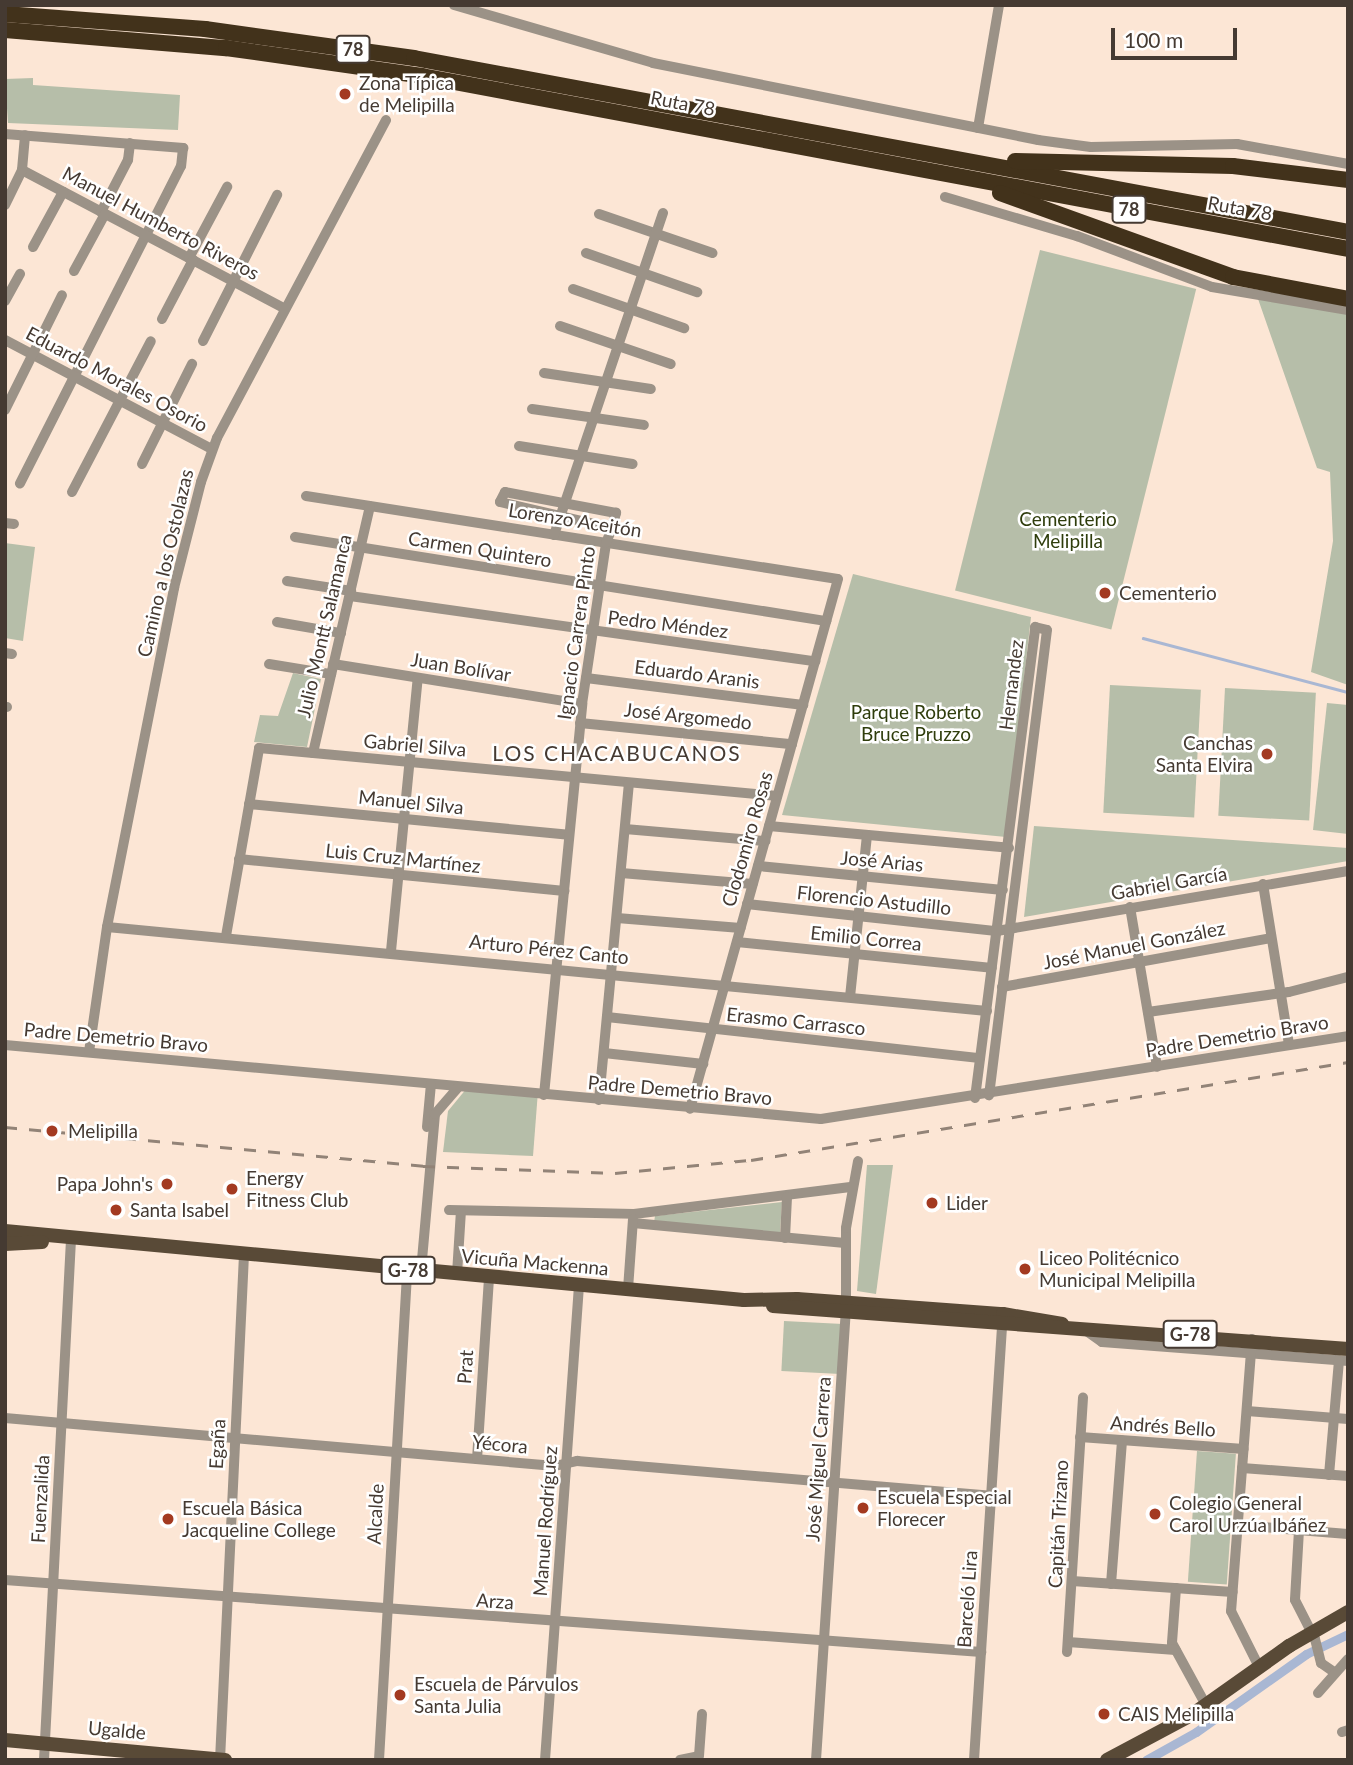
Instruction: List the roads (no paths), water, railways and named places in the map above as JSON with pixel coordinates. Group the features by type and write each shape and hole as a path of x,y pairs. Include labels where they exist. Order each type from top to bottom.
{"highway":[{"name":"Ruta 78","path":"5,14 138,22 340,47 1348,232"},
{"name":"Ruta 78","path":"5,30 161,41 356,66 1348,249"},
{"path":"932,155 1051,163 1261,167 1348,180"},
{"path":"910,167 1013,197 1233,277 1348,299"}],"main road":[{"name":"Vicuña Mackenna","path":"5,1231 71,1240 744,1300 1078,1325 1252,1346 1348,1342"},
{"name":"Vicuña Mackenna","path":"5,1244 71,1240"},
{"name":"Vicuña Mackenna","path":"1317,1344 1345,1357"},
{"path":"1107,1760 1206,1705 1259,1667 1348,1612"},
{"name":"Ugalde","path":"5,1740 45,1743 105,1754 222,1760"}],"street":[{"path":"454,5 653,63 978,128 1091,147 1237,144 1348,164"},
{"path":"978,128 999,5"},
{"name":"Camino a los Ostolazas","path":"89,1052 107,927 174,588 212,449 284,308 386,120"},
{"path":"5,134 183,148 181,166 147,236 20,483"},
{"path":"5,205 22,170 25,135"},
{"path":"74,271 128,160 130,143"},
{"name":"Manuel Humberto Riveros","path":"22,170 284,308"},
{"path":"162,319 227,187"},
{"path":"33,247 63,192"},
{"path":"203,341 277,195"},
{"path":"945,197 1077,236 1212,287 1348,310"},
{"path":"554,535 663,213"},
{"path":"598,214 712,253"},
{"path":"586,253 697,292"},
{"path":"5,301 20,274"},
{"path":"573,289 684,328"},
{"path":"5,410 62,295"},
{"path":"560,326 671,364"},
{"name":"Eduardo Morales Osorio","path":"5,340 212,449"},
{"path":"72,492 151,341"},
{"path":"142,464 192,364"},
{"path":"544,373 651,388"},
{"path":"532,410 644,425"},
{"path":"519,446 633,464"},
{"path":"564,501 505,492 500,502 612,528"},
{"name":"Lorenzo Aceitón","path":"306,496 838,579"},
{"name":"Ignacio Carrera Pinto","path":"544,1094 582,704 606,542 616,513 564,501"},
{"name":"Julio Montt Salamanca","path":"313,753 370,507"},
{"name":"Carmen Quintero","path":"295,537 826,621"},
{"name":"Clodomiro Rosas","path":"690,1109 838,579"},
{"name":"Pedro Méndez","path":"287,581 593,632 815,662"},
{"path":"277,622 341,633"},
{"name":"Hernandez","path":"975,1098 1009,848 1035,627 1047,630 989,1095"},
{"name":"Juan Bolívar","path":"269,664 418,678 582,704"},
{"path":"391,951 418,678"},
{"name":"Eduardo Aranis","path":"586,678 803,705"},
{"name":"José Argomedo","path":"580,723 792,744"},
{"name":"Gabriel Silva","path":"249,804 258,748 778,796"},
{"path":"599,1100 629,783"},
{"path":"226,936 249,804"},
{"name":"Manuel Silva","path":"249,804 569,835"},
{"path":"769,826 1009,848"},
{"path":"625,829 765,841"},
{"path":"850,997 867,835"},
{"name":"Luis Cruz Martínez","path":"239,859 564,891"},
{"name":"José Arias","path":"758,866 1003,890"},
{"name":"Gabriel García","path":"997,931 1348,871"},
{"path":"621,873 753,884"},
{"path":"1263,884 1289,1045"},
{"name":"Florencio Astudillo","path":"747,904 997,931"},
{"path":"1130,907 1157,1067"},
{"path":"617,918 741,928"},
{"name":"Arturo Pérez Canto","path":"107,927 391,951 986,1011"},
{"name":"José Manuel González","path":"1002,987 1271,938"},
{"name":"Emilio Correa","path":"737,942 992,968"},
{"path":"1148,1012 1280,992 1348,977"},
{"name":"Erasmo Carrasco","path":"607,1017 980,1058"},
{"name":"Padre Demetrio Bravo","path":"5,1045 690,1109 834,1119 1348,1036"},
{"path":"604,1053 703,1064"},
{"name":"Alcalde","path":"379,1760 396,1452 430,1084"},
{"name":"Alcalde","path":"414,1270 435,1114 458,1088"},
{"name":"José Miguel Carrera","path":"816,1760 844,1308 845,1243 858,1161"},
{"path":"633,1218 852,1187"},
{"path":"785,1238 787,1197"},
{"path":"457,1274 455,1211 633,1218 845,1243"},
{"path":"628,1289 633,1218"},
{"name":"Fuenzalida","path":"44,1760 71,1240"},
{"name":"Egaña","path":"222,1760 244,1255"},
{"name":"Prat","path":"477,1459 489,1277"},
{"name":"Manuel Rodríguez","path":"545,1760 579,1285"},
{"name":"Barceló Lira","path":"974,1760 1003,1319"},
{"name":"Vicuña Mackenna","path":"1078,1325 1102,1342 1252,1346 1345,1357"},
{"path":"1252,1346 1232,1616 1259,1667"},
{"path":"1329,1475 1334,1418 1345,1357"},
{"name":"Capitán Trizano","path":"1083,1398 1068,1647 1176,1650"},
{"path":"1247,1411 1348,1419"},
{"name":"Yécora","path":"5,1418 477,1459 991,1496"},
{"name":"Andrés Bello","path":"1080,1437 1244,1449"},
{"path":"1111,1584 1122,1440"},
{"path":"1242,1468 1348,1476"},
{"path":"1238,1525 1348,1534"},
{"path":"1299,1530 1294,1598 1313,1636 1321,1663 1331,1670"},
{"name":"Arza","path":"5,1580 387,1610 555,1621 571,1619 981,1651"},
{"path":"1072,1581 1233,1592"},
{"path":"1175,1588 1172,1643 1206,1705"},
{"path":"1318,1693 1331,1670 1348,1659"},
{"path":"680,1760 699,1756 702,1714"}],"waterway":[{"path":"1143,638 1348,692"},
{"path":"1146,1760 1196,1732 1306,1654 1348,1634"}],"railway":[{"path":"5,1127 423,1166 615,1173 751,1160 1348,1062"}],"place":[{"name":"Zona Típica de Melipilla","path":"345,94"},
{"name":"Cementerio","path":"1105,593"},
{"name":"Canchas Santa Elvira","path":"1267,754"},
{"name":"Melipilla","path":"52,1131"},
{"name":"Papa John's","path":"167,1184"},
{"name":"Energy Fitness Club","path":"232,1189"},
{"name":"Lider","path":"932,1203"},
{"name":"Santa Isabel","path":"116,1210"},
{"name":"Liceo Politécnico Municipal Melipilla","path":"1025,1269"},
{"name":"Escuela Especial Florecer","path":"863,1508"},
{"name":"Colegio General Carol Urzúa Ibáñez","path":"1155,1514"},
{"name":"Escuela Básica Jacqueline College","path":"168,1519"},
{"name":"Escuela de Párvulos Santa Julia","path":"400,1695"},
{"name":"CAIS Melipilla","path":"1104,1714"}],"district":[{"name":"LOS CHACABUCANOS","path":"617,753"}],"park label":[{"name":"Cementerio Melipilla","path":"1068,530"},
{"name":"Parque Roberto Bruce Pruzzo","path":"916,723"}]}
